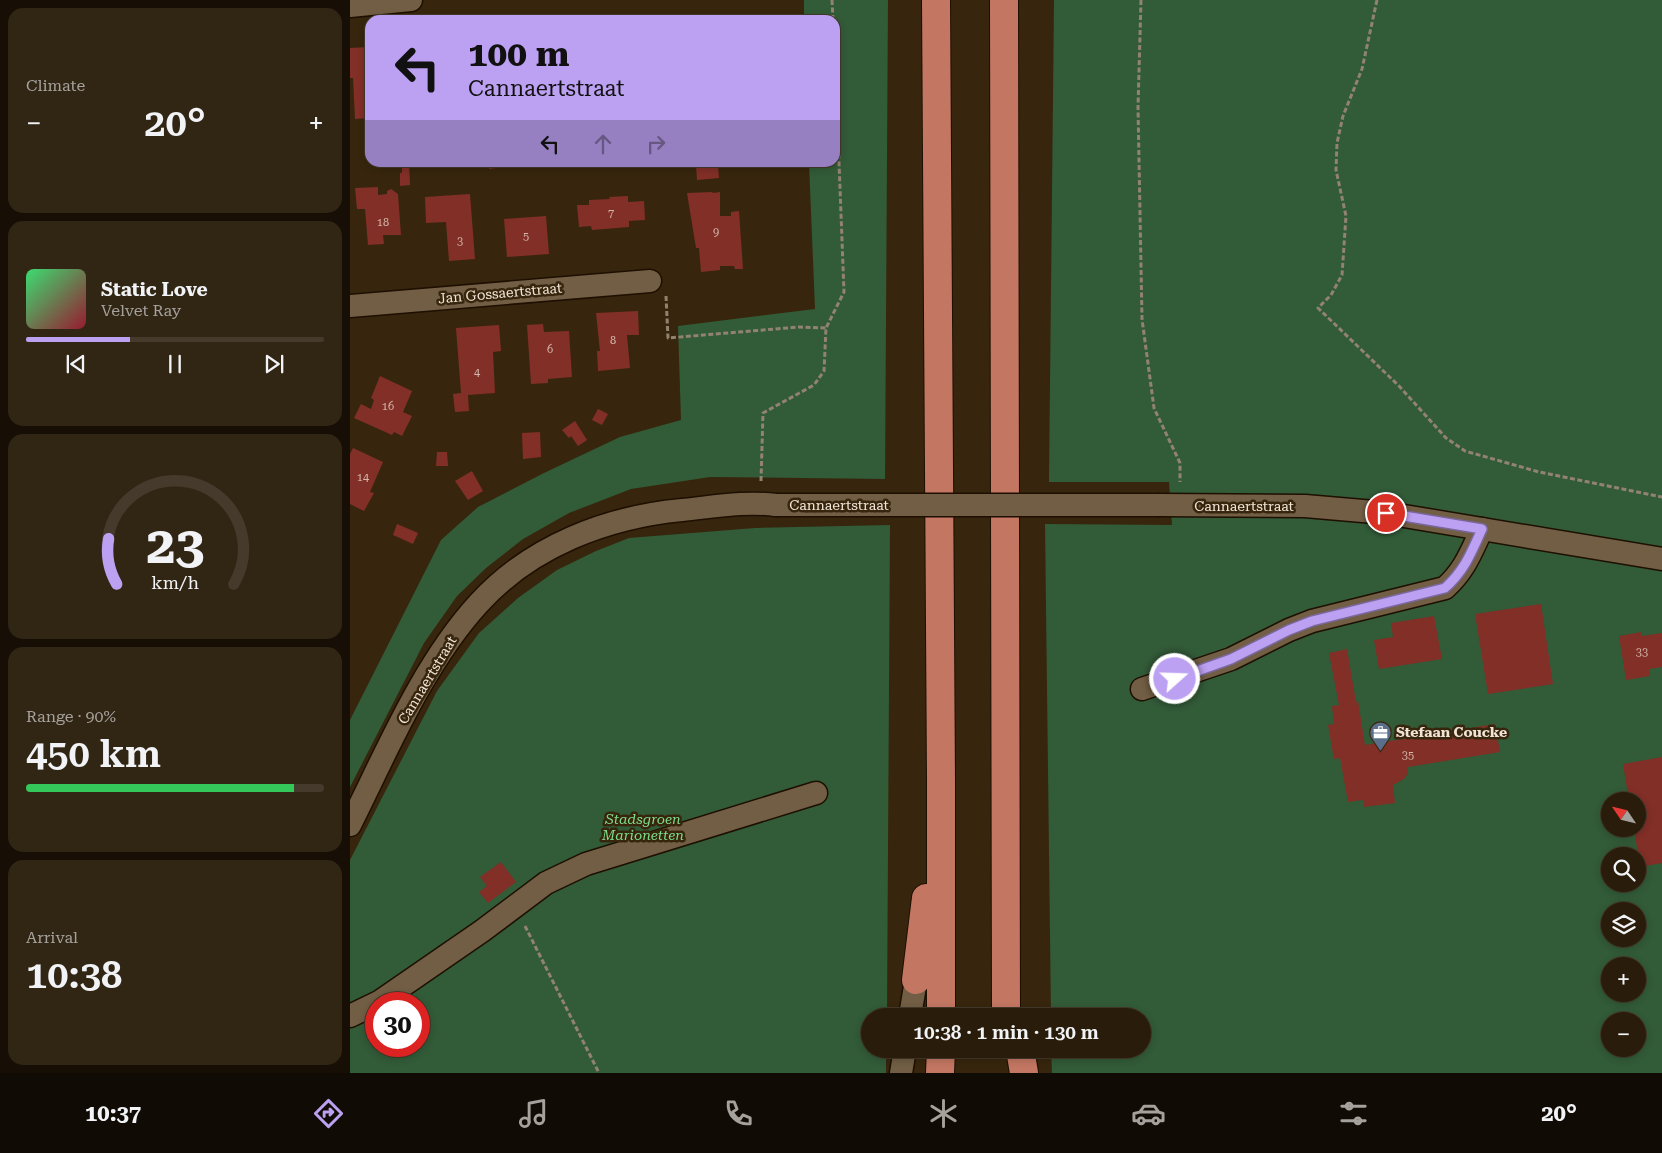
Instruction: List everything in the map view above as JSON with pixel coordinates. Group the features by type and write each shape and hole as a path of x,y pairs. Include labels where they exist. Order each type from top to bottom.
{"highway":[{"path":"936,0 941,1008"},
{"path":"1004,0 1006,1008"},
{"path":"916,980 941,782"},
{"path":"1006,967 1013,1008"},
{"path":"940,1058 940,1073"},
{"path":"1005,1073 1006,1058"},
{"path":"1022,1058 1024,1073"}],"street":[{"path":"350,6 411,0"},
{"name":"Jan Gossaertstraat","path":"350,306 650,281"},
{"name":"Cannaertstraat","path":"350,825 429,672 461,624 480,602 523,565 547,550 594,528 650,513 762,503 776,505 1305,506 1386,513 1542,541 1662,559"},
{"path":"1142,689 1231,659 1289,630 1312,621 1445,588 1455,579 1466,564 1482,529"},
{"path":"350,1016 379,1002 482,931 546,882 586,864 816,793"},
{"path":"911,1008 916,980"},
{"path":"901,1073 904,1058"}],"path":[{"path":"832,0 833,15"},
{"path":"1141,0 1138,108 1142,320 1154,408 1180,463 1180,486"},
{"path":"1377,0 1362,69 1343,116 1337,143 1336,170 1346,216 1342,275 1331,294 1318,308 1399,386 1446,438 1464,451 1539,472 1662,497"},
{"path":"761,472 763,413 814,385 824,370 826,328 844,292 839,167"},
{"path":"650,281 665,287 668,338 799,327 826,328"},
{"path":"515,906 599,1073"}],"green space":[{"path":"804,0 888,0 885,479 710,477 631,489 569,513 523,539 486,568 457,596 424,643 350,787 350,720 441,540 478,507 544,473 620,437 681,420 678,326 815,309 809,167 840,167 840,15 804,15"},
{"path":"1054,0 1662,0 1662,1073 1052,1073 1051,1058 1151,1058 1151,1008 1051,1008 1045,524 1172,525 1169,482 1049,482"},
{"name":"Stadsgroen Marionetten","path":"890,525 887,1008 861,1008 861,1058 886,1058 886,1073 350,1073 350,860 437,691 479,633 518,598 557,570 596,551 629,538 755,528"}],"building":[{"path":"365,47 365,118 355,119 353,78 350,78 350,48"},
{"path":"402,167 409,167 410,185 400,186 400,173 402,173"},
{"path":"696,167 718,167 719,178 697,180"},
{"path":"378,187 378,195 387,194 387,191 391,189 398,194 401,235 383,235 384,244 368,245 365,209 357,209 355,188"},
{"path":"720,192 720,216 731,216 731,212 739,211 743,269 735,269 734,266 720,266 720,270 701,272 699,248 696,248 687,193"},
{"path":"470,194 475,259 449,261 446,222 426,223 425,197"},
{"path":"628,196 628,202 644,201 645,220 629,221 629,227 592,230 591,226 579,227 577,205 589,205 589,200"},
{"path":"546,216 549,254 507,257 504,219"},
{"path":"638,311 639,335 627,335 630,368 598,371 597,351 600,351 596,313"},
{"path":"543,324 544,332 569,331 572,377 548,379 548,383 531,384 527,325"},
{"path":"499,325 501,351 493,352 495,393 468,395 469,411 455,412 453,394 461,393 456,328"},
{"path":"380,376 412,391 403,412 412,416 402,436 394,432 392,435 354,418 361,404 371,409 374,400 371,398"},
{"path":"598,409 608,414 602,425 592,420"},
{"path":"575,421 587,440 578,446 571,436 569,438 562,430"},
{"path":"540,432 541,457 523,459 522,433"},
{"path":"353,448 383,462 370,492 374,493 364,511 350,504 350,454"},
{"path":"437,452 447,452 448,466 436,466"},
{"path":"472,471 483,491 468,500 455,481"},
{"path":"397,524 418,533 413,544 393,535"},
{"path":"1541,604 1553,684 1488,694 1475,614"},
{"path":"1434,616 1442,659 1379,669 1374,640 1393,637 1391,623"},
{"path":"1642,632 1642,636 1662,633 1662,667 1649,669 1650,676 1626,680 1619,636"},
{"path":"1347,649 1365,745 1495,724 1500,752 1408,767 1408,773 1404,779 1393,785 1395,803 1364,807 1363,800 1348,802 1340,758 1334,759 1328,725 1334,724 1332,706 1339,705 1329,653"},
{"path":"1662,757 1662,863 1646,866 1646,847 1637,847 1635,838 1646,838 1646,792 1628,792 1623,764"},
{"path":"501,862 516,882 488,903 479,892 487,886 480,877"}],"place":[{"name":"Stefaan Coucke","path":"1380,751"}],"route":[{"path":"1175,679 1231,659 1289,630 1312,621 1445,588 1455,579 1466,564 1482,529 1386,513"}]}
